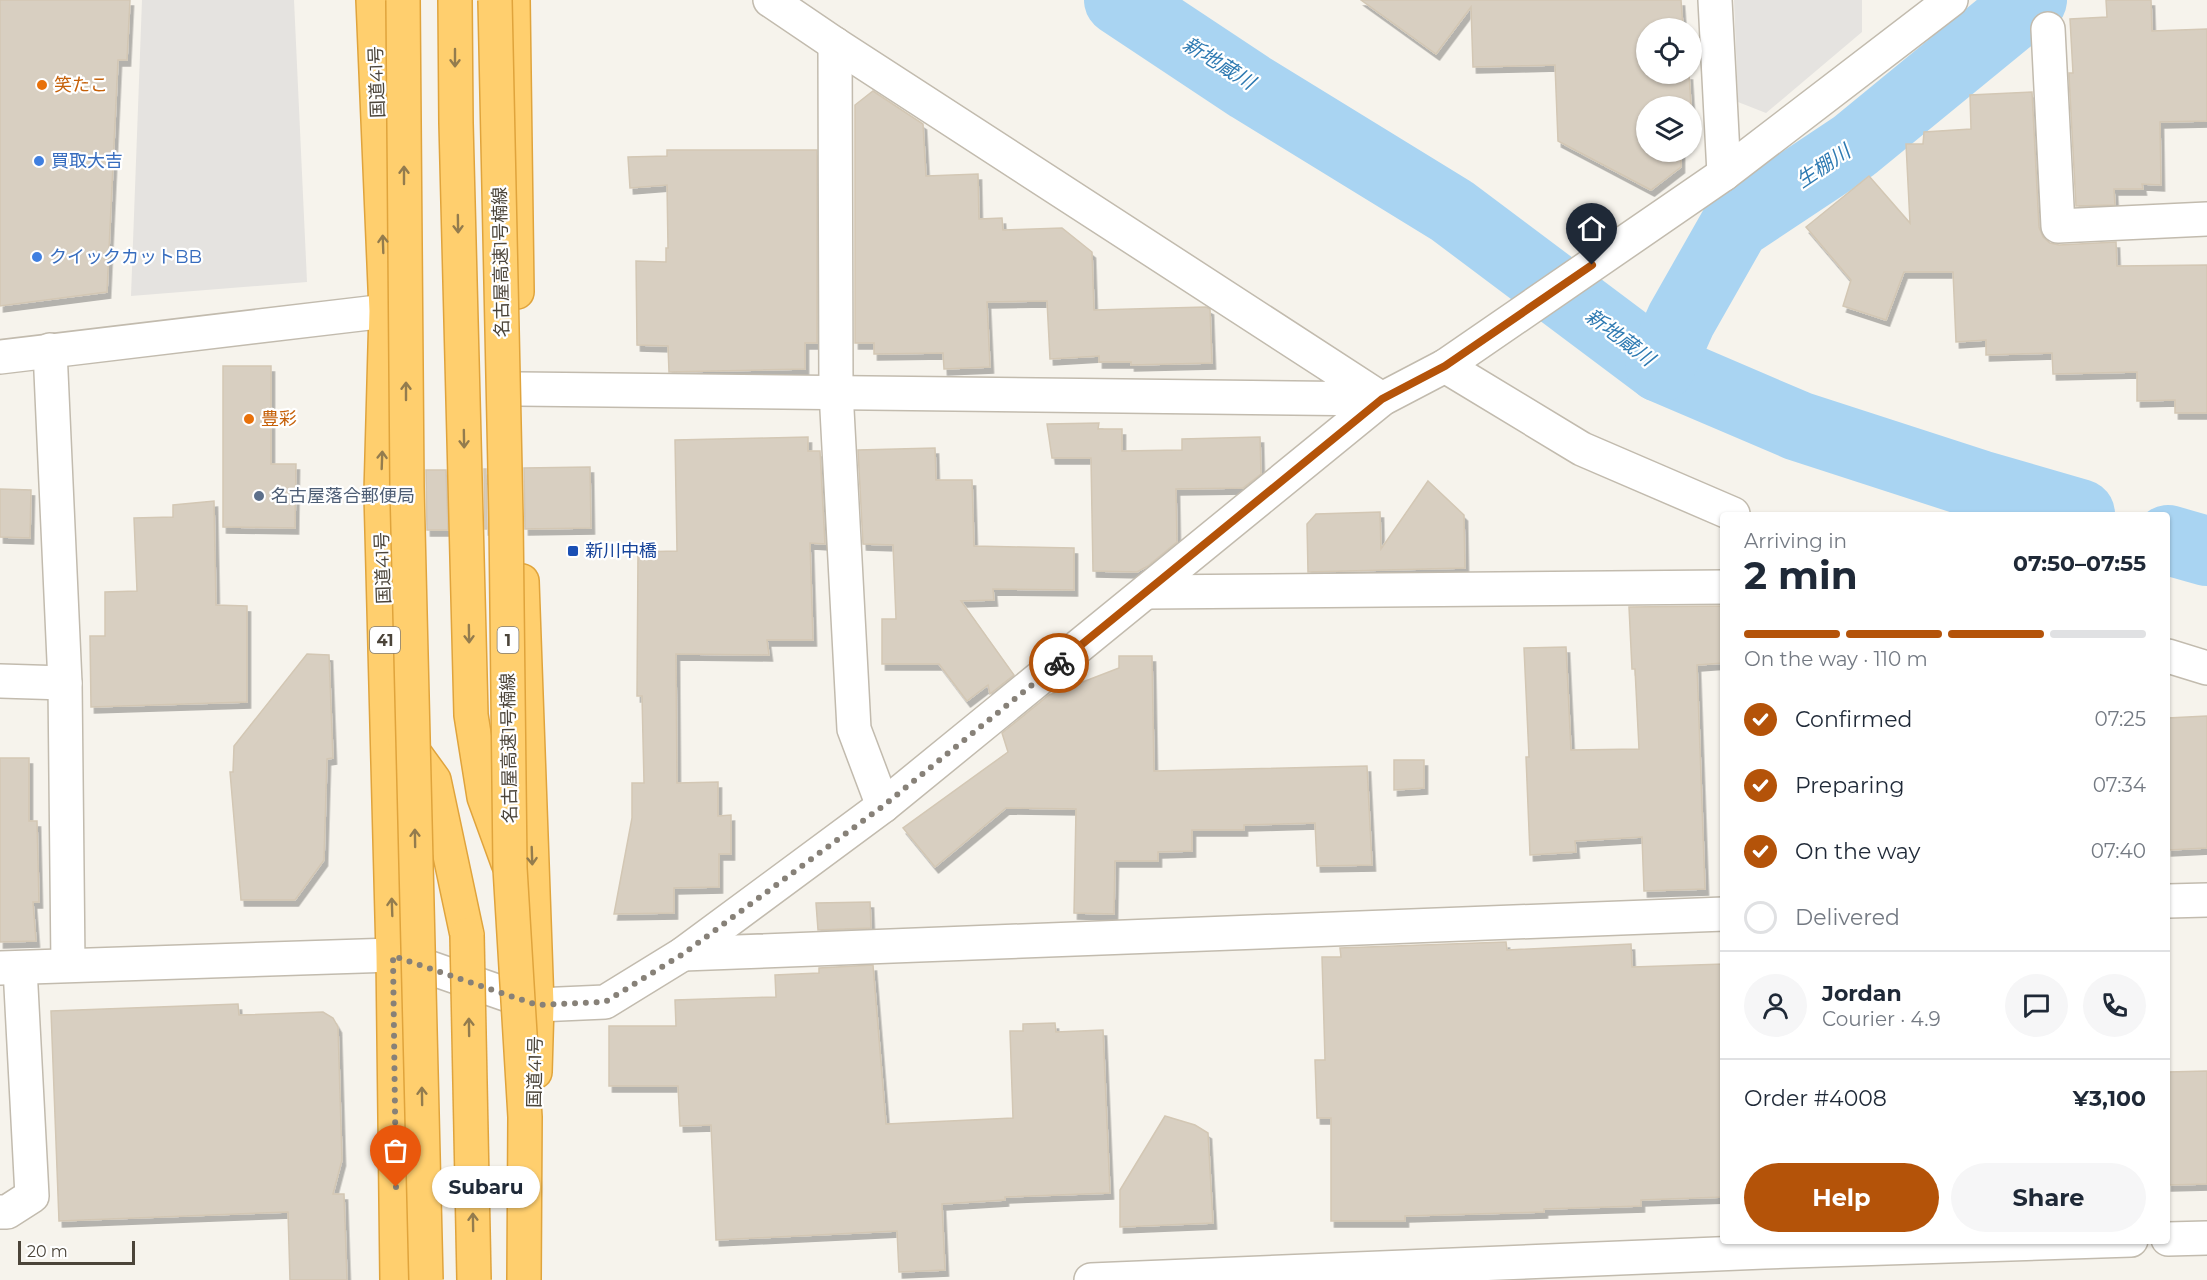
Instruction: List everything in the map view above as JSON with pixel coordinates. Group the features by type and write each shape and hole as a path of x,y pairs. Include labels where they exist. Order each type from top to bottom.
{"highway":[{"name":"国道41号","path":"373,0 386,311 381,493 393,956 397,1280"},
{"path":"403,0 407,487 426,1280"},
{"path":"455,0 471,715 484,797 510,868"},
{"name":"名古屋高速1号楠線","path":"495,0 506,517 510,868 525,1117 524,1280"},
{"name":"国道41号","path":"513,0 521,548 537,1005 531,1280"},
{"path":"381,493 393,517 403,737 434,780 467,935 474,1280"}],"street":[{"path":"770,0 1382,399"},
{"path":"1714,0 1724,174"},
{"path":"0,1212 7,1212 32,1196 10,968 393,956 537,1005 605,1002 683,954 883,806 1382,399 1445,366 1724,174 1951,0"},
{"path":"2048,29 2058,225 2207,219"},
{"path":"835,44 836,392 854,729 883,806"},
{"path":"0,357 386,311"},
{"path":"50,350 65,682 69,965"},
{"path":"1445,366 1582,448 1728,512"},
{"path":"519,389 1382,399"},
{"path":"1146,592 1720,587"},
{"path":"2170,657 2207,668"},
{"path":"0,681 65,682"},
{"path":"2170,901 2207,900"},
{"path":"683,954 1720,914"},
{"path":"2170,1239 2207,1238"},
{"path":"1091,1280 1434,1273 2050,1244"}],"shaded area":[{"path":"142,0 294,0 307,282 131,296"},
{"path":"1734,0 1862,0 1862,32 1766,113 1738,102"}],"building":[{"path":"0,0 130,0 127,60 118,60 107,292 0,306"},
{"path":"1361,0 1681,0 1682,18 1636,18 1636,84 1690,84 1690,96 1636,96 1636,162 1681,162 1681,167 1651,190 1558,141 1555,65 1473,67 1471,7 1436,54"},
{"path":"2106,0 2151,0 2152,31 2207,29 2207,121 2160,122 2161,185 2142,184 2143,189 2114,189 2115,205 2076,206 2069,76 2069,73 2073,73 2070,19 2107,17"},
{"path":"873,91 923,124 926,176 978,174 979,219 1002,218 1003,230 1062,228 1092,252 1094,310 1206,307 1210,309 1212,363 1131,365 1131,362 1099,362 1099,356 1050,359 1047,301 987,302 990,367 944,369 943,353 874,354 874,343 855,343 855,105"},
{"path":"2032,92 2039,227 2043,237 2050,243 2059,245 2116,242 2117,266 2207,265 2207,413 2175,413 2175,400 2137,401 2137,372 2053,374 2052,353 1986,355 1986,340 1956,342 1953,272 1904,272 1886,320 1843,306 1851,280 1806,227 1869,176 1910,223 1906,144 1923,144 1924,132 1971,129 1970,95"},
{"path":"667,150 817,150 817,343 805,343 805,369 669,372 668,346 637,345 636,261 666,262 666,248 668,248 667,185 630,188 628,157 667,156"},
{"path":"223,366 271,366 271,464 296,464 295,528 223,527"},
{"path":"1099,423 1098,429 1122,429 1122,451 1182,450 1182,439 1260,437 1261,474 1243,488 1176,489 1177,542 1137,572 1093,571 1091,458 1052,458 1047,424"},
{"path":"808,437 808,451 820,451 825,544 810,543 813,640 767,640 769,655 676,654 677,783 718,782 718,816 731,815 731,854 719,854 719,887 674,888 674,913 614,914 632,818 632,783 644,783 642,696 637,696 638,552 677,551 675,440"},
{"path":"935,448 936,480 972,480 974,546 1074,548 1074,590 993,589 994,600 961,601 1014,675 990,694 988,685 967,701 939,664 882,664 882,619 896,619 893,545 863,544 858,450"},
{"path":"590,467 591,528 525,529 524,468"},
{"path":"484,469 486,469 487,529 485,529"},
{"path":"426,470 446,470 448,530 427,530"},
{"path":"1428,481 1464,515 1465,568 1308,572 1307,524 1316,514 1380,512 1381,549"},
{"path":"0,489 31,490 30,538 0,537"},
{"path":"214,501 216,605 247,606 247,702 91,707 90,636 105,636 105,592 137,591 134,518 173,517 173,505"},
{"path":"1720,606 1720,663 1697,665 1705,889 1644,891 1642,837 1575,841 1576,852 1530,855 1526,757 1529,757 1524,648 1566,647 1571,750 1639,749 1629,607"},
{"path":"307,654 329,655 333,758 327,759 324,860 295,900 241,900 230,772 233,772 234,746"},
{"path":"1119,656 1152,656 1154,771 1367,766 1372,865 1317,866 1315,823 1244,825 1244,830 1192,830 1192,851 1158,852 1158,861 1115,861 1114,914 1074,913 1076,809 1006,808 935,867 903,828 1008,752 1002,733 1049,695 1119,668"},
{"path":"2207,716 2207,848 2170,850 2170,718"},
{"path":"0,758 29,758 29,821 37,821 39,902 33,902 36,941 0,942"},
{"path":"1394,760 1424,760 1424,788 1394,790"},
{"path":"870,902 871,928 818,930 816,903"},
{"path":"1506,942 1507,950 1631,944 1632,967 1720,964 1720,1197 1641,1200 1641,1206 1544,1209 1544,1212 1405,1216 1405,1221 1331,1221 1331,1118 1317,1118 1315,1060 1325,1060 1322,957 1341,957 1340,948"},
{"path":"873,965 886,1124 1013,1118 1010,1031 1023,1031 1023,1024 1055,1023 1056,1032 1103,1030 1110,1193 1005,1197 1005,1200 942,1204 945,1270 899,1272 897,1231 716,1240 711,1125 680,1126 678,1086 609,1086 609,1026 676,1026 675,1000 776,997 775,975 819,973 819,968"},
{"path":"238,1004 239,1015 323,1012 333,1018 338,1027 342,1160 333,1194 344,1194 347,1280 290,1280 288,1212 59,1221 51,1011"},
{"path":"2207,1071 2207,1184 2170,1185 2170,1072"},
{"path":"1165,1116 1195,1125 1208,1133 1213,1223 1120,1227 1120,1190"}],"waterway":[{"name":"新地蔵川","path":"1119,0 1250,87 1452,211 1660,367 1798,426 1980,485 2073,512"},
{"name":"生棚川","path":"1660,367 1681,320 1735,225 1854,146 2032,0"},
{"name":"新地蔵川","path":"2170,541 2207,551"}],"way so far":[{"path":"396,1187 393,956 537,1005 605,1002 683,954 883,806 1059,663"}],"place":[{"name":"笑たこ","path":"42,85"},
{"name":"買取大吉","path":"39,161"},
{"name":"クイックカットBB","path":"37,257"},
{"name":"豊彩","path":"249,419"},
{"name":"名古屋落合郵便局","path":"259,496"},
{"name":"新川中橋","path":"573,551"},
{"name":"Subaru","path":"396,1187"}],"route":[{"path":"1059,663 1382,399 1445,366 1592,265"}]}
